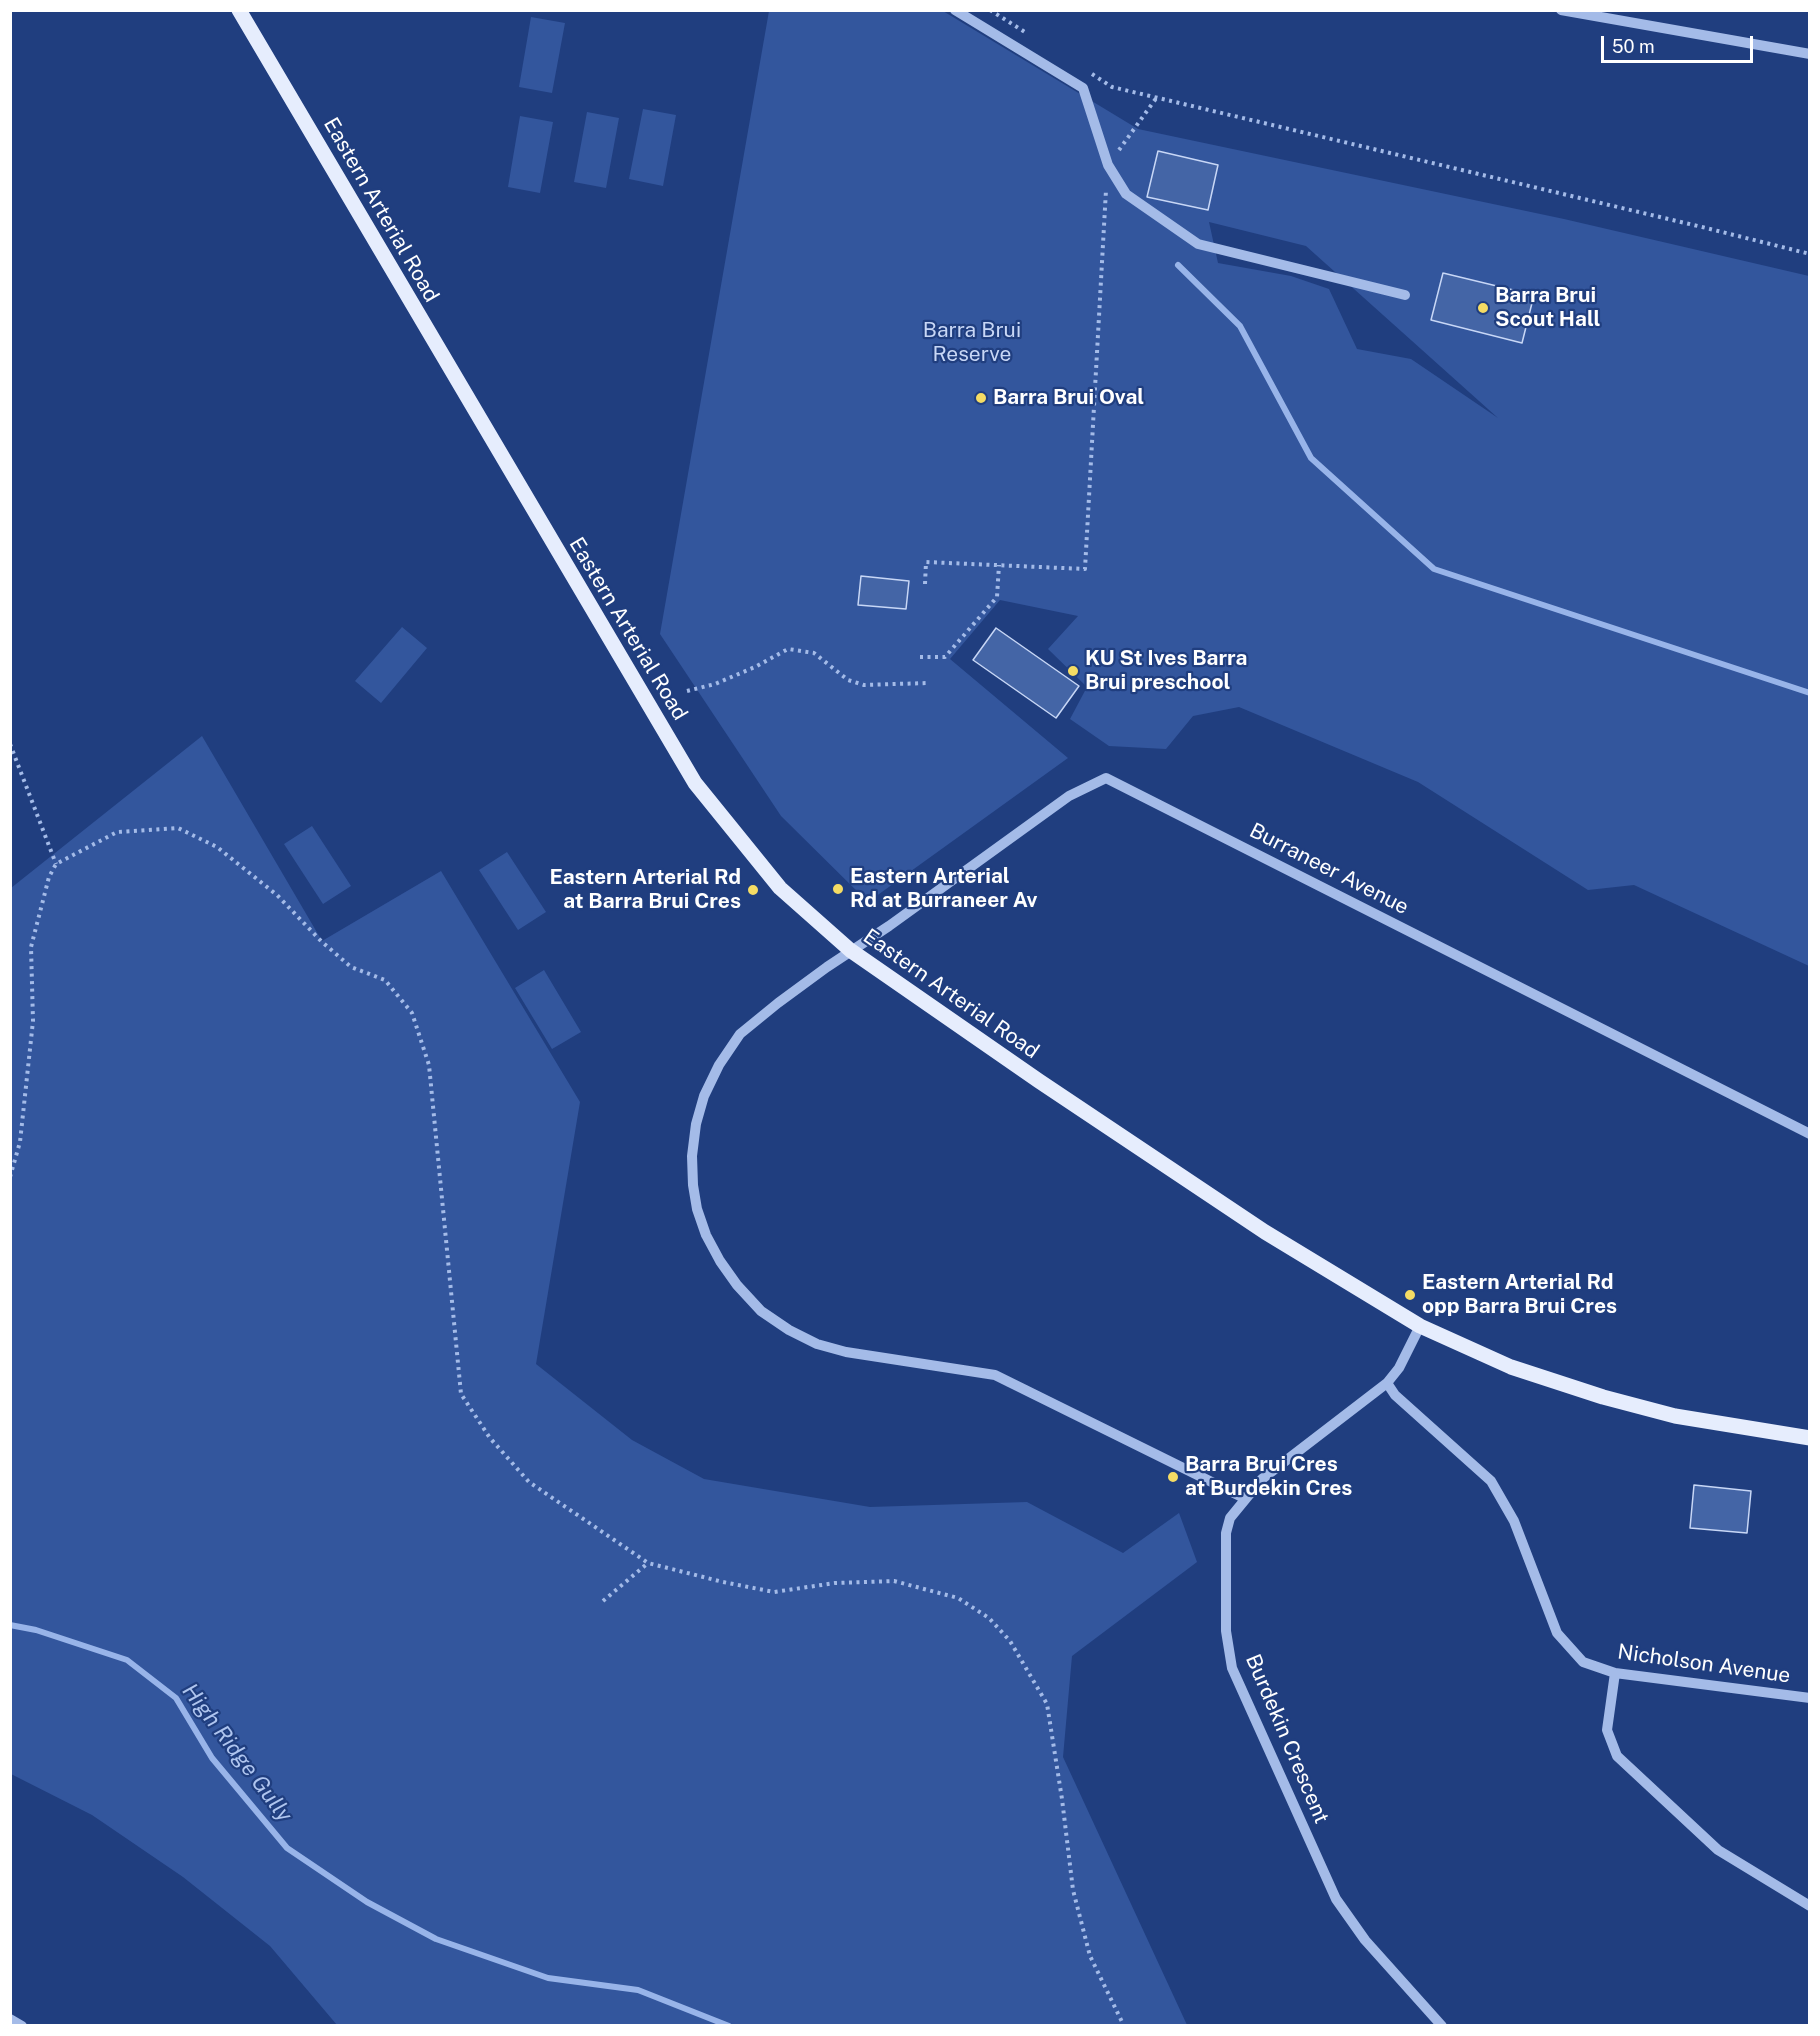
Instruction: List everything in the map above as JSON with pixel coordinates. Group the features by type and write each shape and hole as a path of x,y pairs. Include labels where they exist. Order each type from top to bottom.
{"main road":[{"name":"Eastern Arterial Road","path":"239,10 695,783 780,888 850,950 1039,1081 1265,1232 1420,1326 1511,1367 1603,1397 1675,1416 1809,1438"}],"street":[{"path":"956,10 1083,88 1108,165 1126,194 1198,244 1405,295"},
{"path":"1561,10 1809,54"},
{"name":"Burraneer Avenue","path":"850,950 889,926 1069,795 1106,778 1809,1134"},
{"path":"850,950 740,1034 719,1065 705,1096 696,1124 692,1156 693,1185 706,1234 720,1261 737,1285 761,1311 789,1330 818,1344 846,1352 995,1375 1244,1498"},
{"name":"Burdekin Crescent","path":"1420,1326 1399,1368 1388,1383 1262,1479 1244,1498 1230,1518 1226,1533 1226,1631 1232,1668 1336,1899 1365,1940 1442,2025"},
{"name":"Nicholson Avenue","path":"1388,1383 1395,1395 1491,1481 1514,1521 1557,1633 1583,1662 1615,1673 1809,1698"},
{"path":"1615,1673 1607,1731 1617,1756 1718,1850 1809,1906"},
{"path":"10,2019 22,2025"}],"path":[{"path":"990,10 1031,36"},
{"path":"1092,74 1112,87 1809,254"},
{"path":"925,584 926,562 1085,569 1108,165 1157,97"},
{"path":"920,657 945,657 997,597 999,565"},
{"path":"687,691 715,684 755,667 788,649 814,652 848,680 864,685 928,683"},
{"path":"10,744 56,864"},
{"path":"10,1177 20,1142 33,1021 31,947 49,877 56,864 117,831 178,828 217,847 277,896 321,941 351,967 385,980 412,1013 429,1065 460,1394 490,1438 529,1482 648,1563 774,1592 835,1583 894,1581 958,1598 990,1618 1010,1641 1047,1704 1073,1890 1090,1956 1124,2025"},
{"path":"603,1601 648,1563"}],"green space":[{"name":"Barra Brui Reserve","path":"769,11 943,11 1138,129 1564,219 1809,276 1809,966 1634,885 1588,890 1418,782 1239,707 1193,716 1166,749 1109,746 1070,719 1087,687 1048,649 1078,616 1000,600 950,659 1068,758 868,902 781,816 660,634","holes":["1209,222 1306,246 1498,418 1411,359 1357,349 1329,289 1291,276 1218,263"]},
{"path":"531,17 565,23 552,93 519,87"},
{"path":"643,109 676,115 663,186 629,179"},
{"path":"587,112 619,118 606,188 574,182"},
{"path":"520,116 553,122 540,193 508,187"},
{"path":"402,627 427,648 381,703 355,681"},
{"path":"202,736 322,941 441,871 580,1102 536,1364 632,1440 704,1479 870,1507 1027,1502 1123,1553 1179,1513 1197,1562 1072,1656 1063,1757 1187,2025 337,2025 270,1946 183,1877 92,1815 11,1774 11,888"},
{"path":"312,826 351,886 323,904 284,844"},
{"path":"507,852 546,912 518,930 479,870"},
{"path":"544,970 581,1032 552,1049 515,988"}],"building":[{"path":"1158,151 1218,165 1208,210 1147,197"},
{"name":"Barra Brui Scout Hall","path":"1443,273 1534,295 1522,343 1431,320"},
{"path":"861,576 909,581 906,609 858,605"},
{"path":"996,628 1079,686 1056,718 973,660"},
{"path":"1694,1485 1751,1491 1747,1533 1690,1528"}],"waterway":[{"path":"1178,265 1240,326 1311,458 1434,569 1810,693"},
{"name":"High Ridge Gully","path":"10,1625 36,1630 127,1660 176,1698 212,1758 287,1848 367,1902 436,1939 548,1978 638,1990 729,2026"}],"place":[{"name":"Barra Brui Scout Hall","path":"1483,308"},
{"name":"Barra Brui Oval","path":"981,398"},
{"name":"KU St Ives Barra Brui preschool","path":"1073,671"},
{"name":"Eastern Arterial Rd at Burraneer Av","path":"838,889"},
{"name":"Eastern Arterial Rd at Barra Brui Cres","path":"753,890"},
{"name":"Eastern Arterial Rd opp Barra Brui Cres","path":"1410,1295"},
{"name":"Barra Brui Cres at Burdekin Cres","path":"1173,1477"}]}
